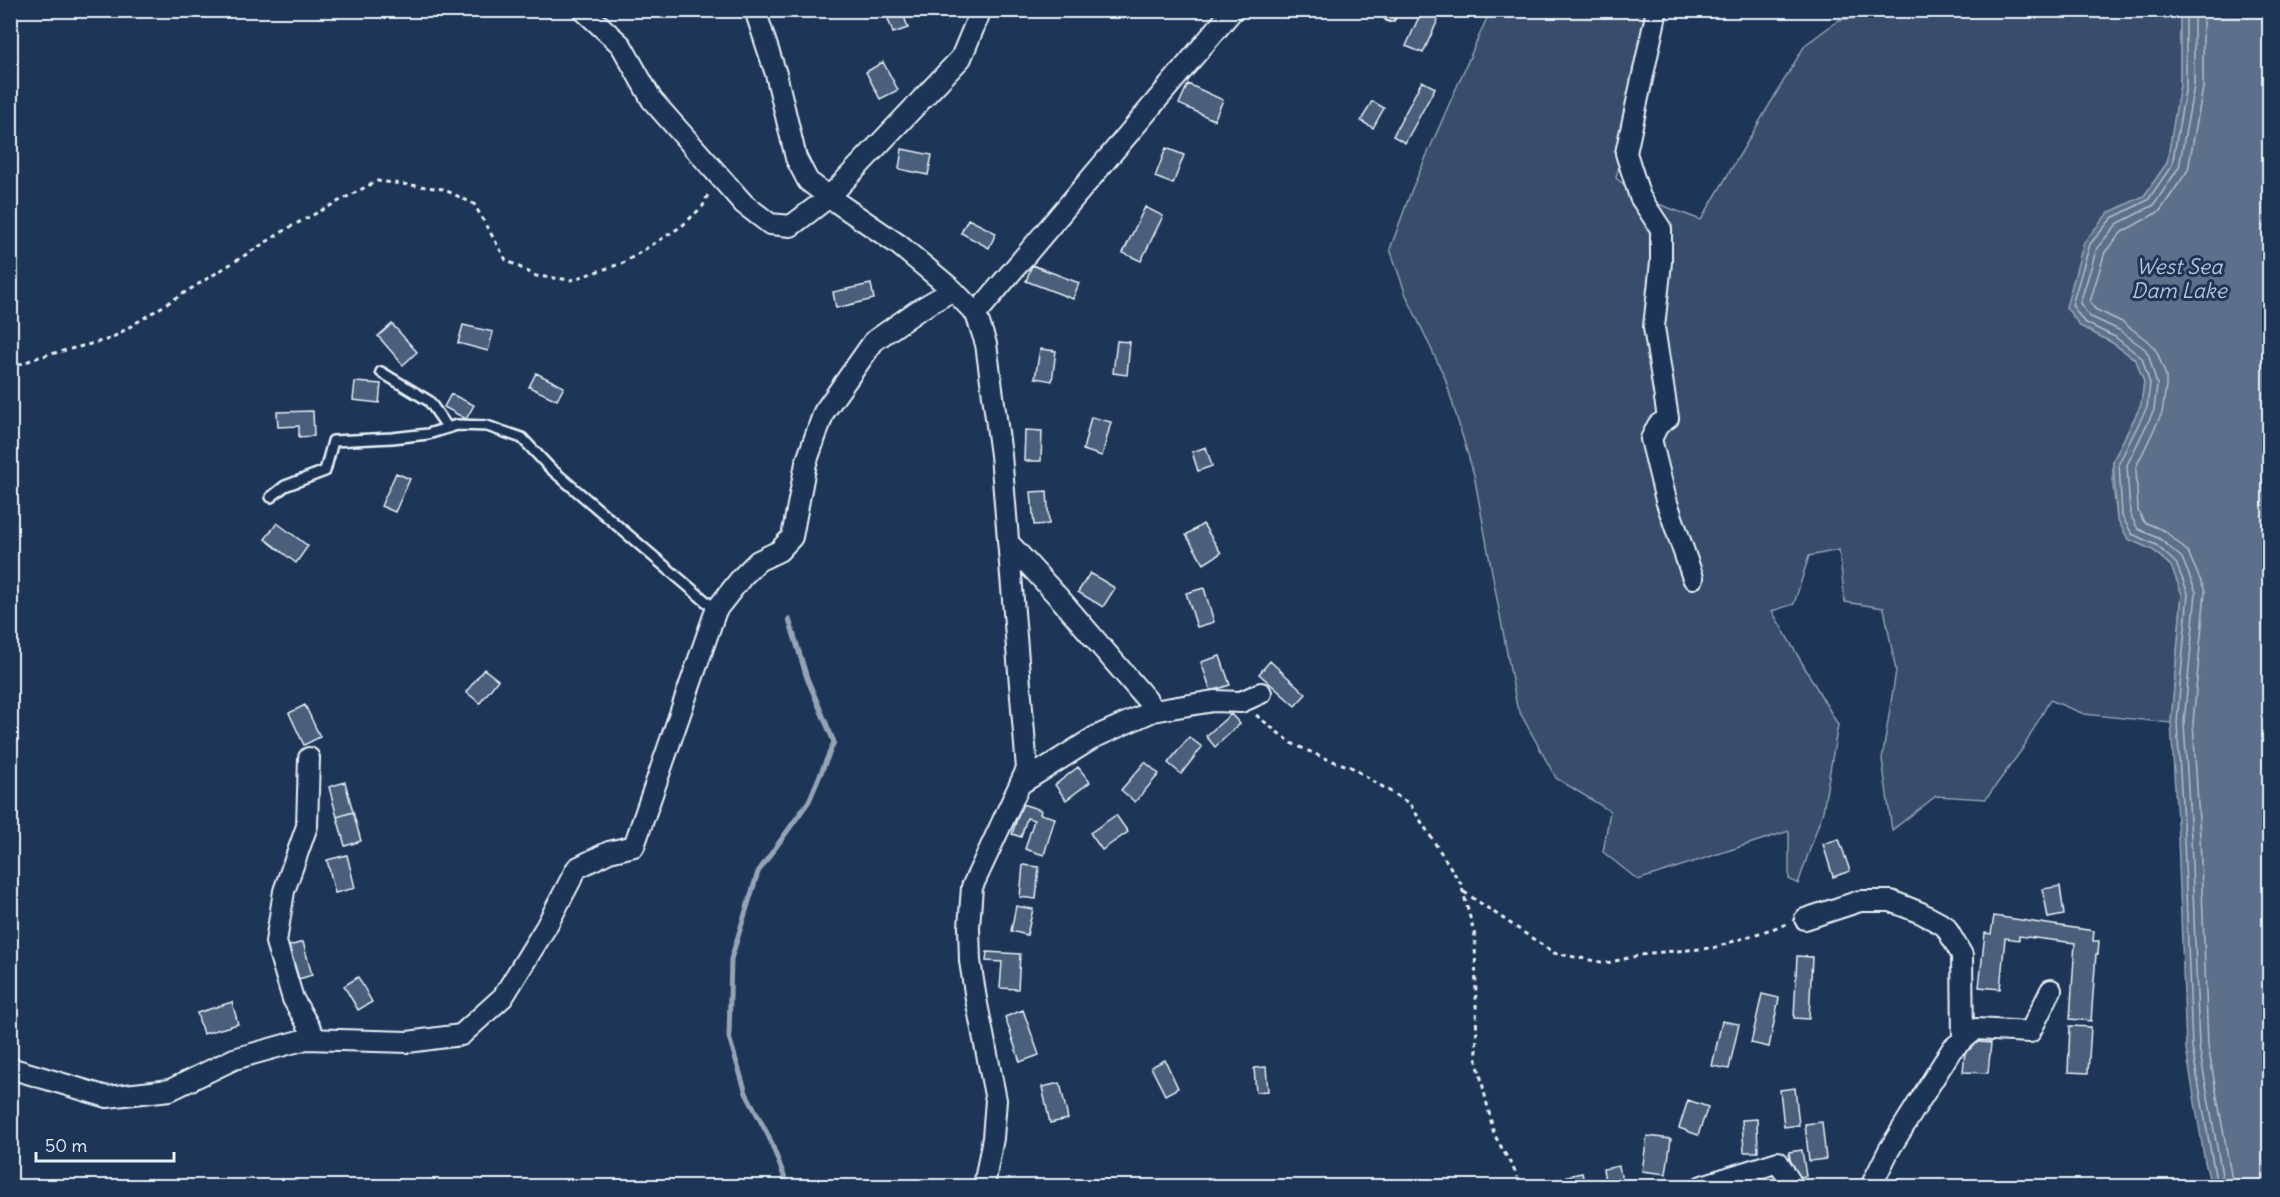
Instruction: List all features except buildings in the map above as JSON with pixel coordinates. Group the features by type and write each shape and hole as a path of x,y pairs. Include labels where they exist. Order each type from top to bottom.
{"street":[{"path":"583,10 621,45 652,100 744,204 770,224 791,226 829,197 961,58 981,10"},
{"path":"755,10 776,74 796,158 808,181 899,244 954,290 976,314 986,344 1001,455 1027,769 972,887 969,927 970,962 996,1100 993,1138 984,1186"},
{"path":"976,314 1233,10"},
{"path":"1657,10 1626,153 1640,196 1661,229 1661,262 1654,327 1668,418 1658,425 1651,439 1666,501 1693,578"},
{"path":"10,1068 107,1097 170,1090 234,1059 306,1039 408,1042 461,1035 503,997 546,927 577,867 609,852 634,846 716,610 758,561 779,551 792,537 806,463 824,412 874,341 916,311 954,290"},
{"path":"1008,542 1147,700 1153,711"},
{"path":"1020,784 1095,737 1153,711 1214,701 1240,702 1261,693"},
{"path":"309,758 307,826 284,891 276,942 293,999 316,1039"},
{"path":"1805,919 1860,901 1891,901 1945,926 1962,955 1963,1040"},
{"path":"1871,1186 1894,1141 1952,1049 1976,1029 2030,1032 2051,990"},
{"path":"1702,1186 1778,1162 1793,1186"}],"lane":[{"path":"381,372 429,401 448,428"},
{"path":"271,497 285,486 325,471 333,441 428,434 457,425 487,426 522,438 559,475 716,610"}],"path":[{"path":"10,368 39,357 110,339 292,226 377,182 443,189 474,204 506,260 536,276 571,280 623,263 682,226 703,206 720,176"},
{"path":"1240,702 1291,743 1351,767 1410,804 1461,884 1475,936 1477,1061 1494,1134 1518,1177"},
{"path":"1462,891 1554,953 1606,963 1651,953 1713,948 1805,919"}],"shaded area":[{"path":"1888,10 2180,11 2180,85 2167,163 2144,196 2108,213 2080,326 2111,342 2136,360 2144,382 2141,405 2113,461 2113,486 2117,518 2128,539 2153,550 2172,567 2182,594 2171,723 2084,714 2050,700 2023,748 1986,799 1936,796 1892,830 1882,759 1896,671 1884,608 1845,602 1839,550 1809,556 1794,604 1772,611 1838,725 1823,811 1798,884 1789,879 1789,831 1638,880 1603,852 1610,811 1556,778 1517,707 1474,475 1445,378 1406,295 1390,249 1412,189 1490,11 1655,11 1646,63 1616,178 1640,197 1701,220 1805,45 1839,20 1886,14"}],"water":[{"name":"West Sea Dam Lake","path":"2180,11 2269,11 2269,1186 2211,1186 2186,1049 2171,723 2182,594 2171,566 2153,550 2128,539 2117,518 2113,461 2141,405 2144,382 2136,360 2111,342 2080,326 2066,307 2084,242 2108,213 2144,196 2167,163 2180,85"}],"waterway":[{"path":"788,1186 769,1137 746,1093 729,1037 731,959 758,872 809,801 834,742 807,678 789,619"}]}
